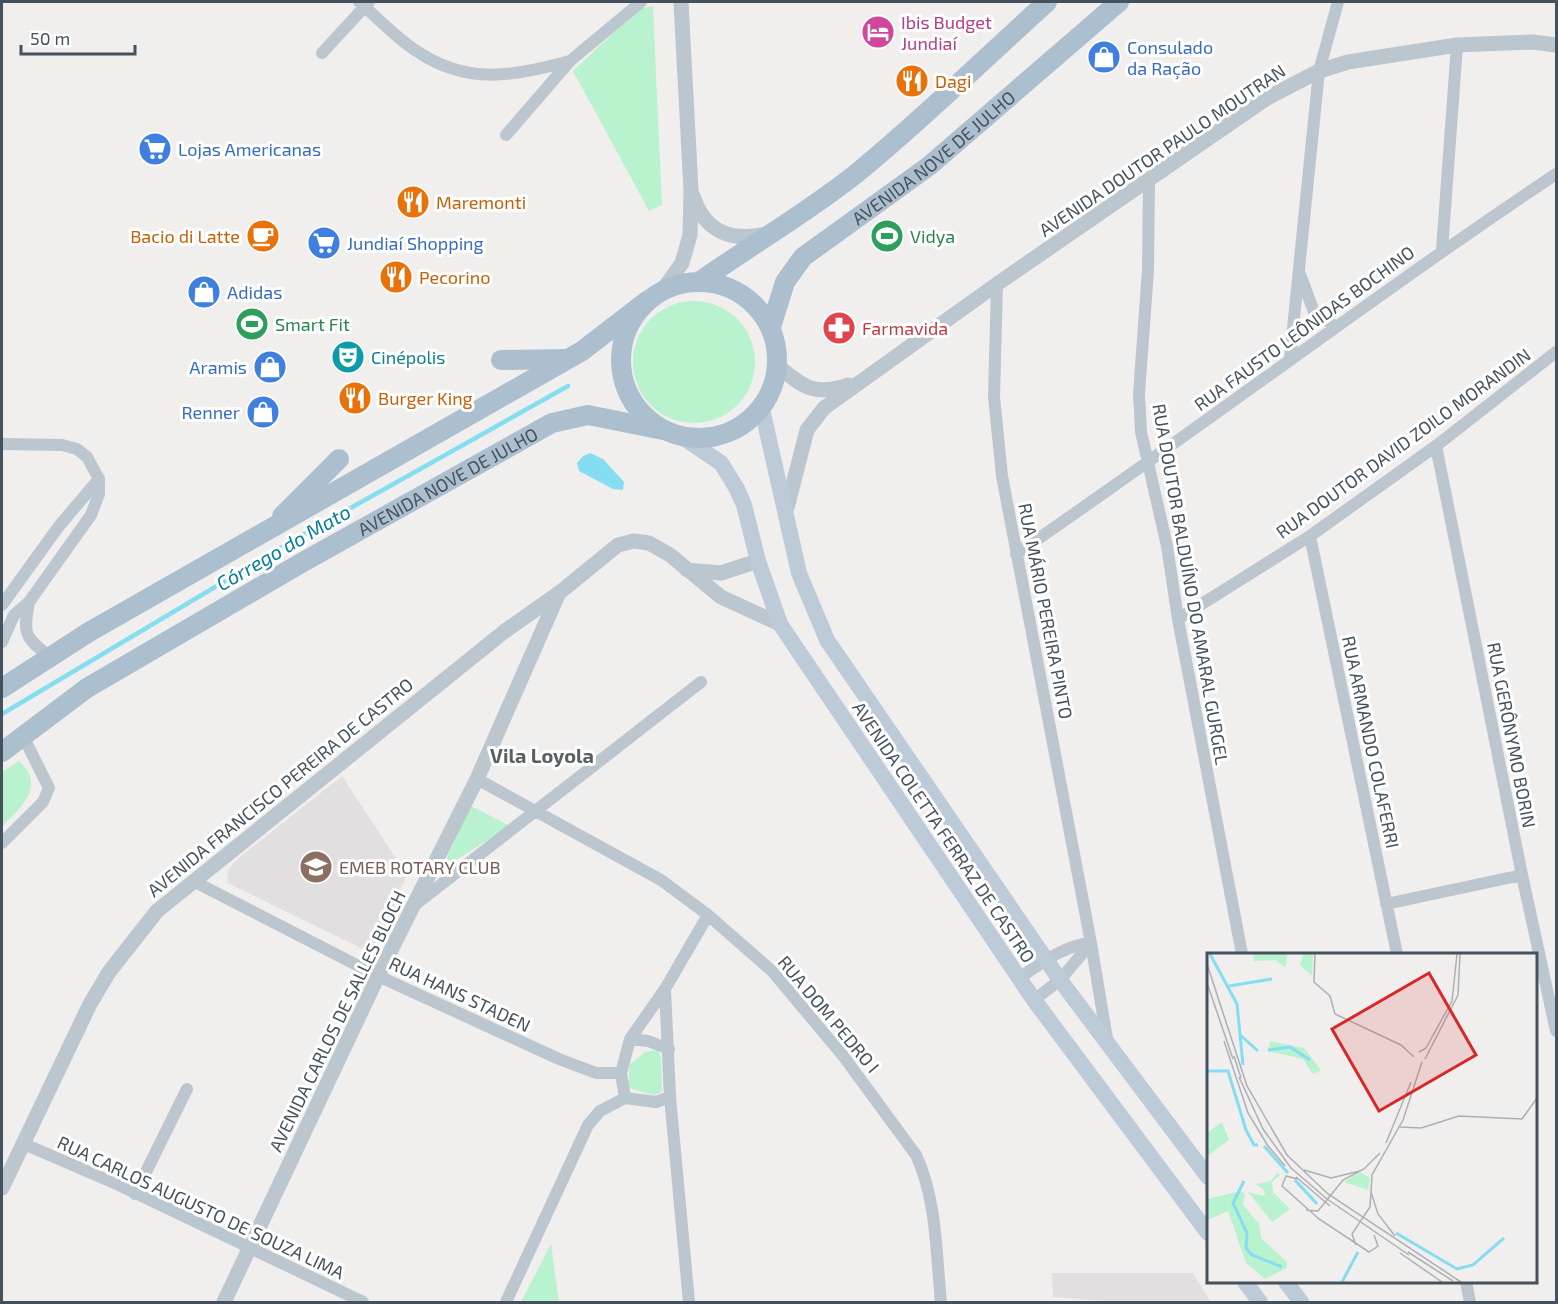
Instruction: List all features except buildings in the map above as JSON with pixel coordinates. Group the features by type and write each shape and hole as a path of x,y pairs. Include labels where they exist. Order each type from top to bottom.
{"main road":[{"name":"AVENIDA NOVE DE JULHO","path":"699,282 821,200 923,117 1047,2"},
{"name":"AVENIDA NOVE DE JULHO","path":"771,327 780,292 791,271 803,257 929,166 1119,2"},
{"path":"2,688 49,656 569,359 654,296 680,284 699,282 731,288 747,298 771,327 777,346 776,381 762,409 743,426 728,434 707,440 684,438 663,430 645,417 631,400 623,380 620,359 624,338 633,318 654,296"},
{"path":"501,360 569,359"},
{"name":"AVENIDA COLETTA FERRAZ DE CASTRO","path":"762,409 799,573 827,640 1048,959 1060,980 1207,1174"},
{"name":"AVENIDA NOVE DE JULHO","path":"2,752 87,688 163,646 303,562 552,423 588,415 663,430"},
{"name":"AVENIDA COLETTA FERRAZ DE CASTRO","path":"684,438 722,463 729,474 744,505 758,561 780,624 1034,1000 1207,1230"},
{"path":"270,530 339,459"},
{"path":"1246,1283 1260,1302"},
{"path":"1287,1283 1301,1302"}],"street":[{"path":"506,135 570,62 640,2"},
{"path":"654,296 678,272 688,245 691,190 681,2"},
{"path":"1290,358 1319,71 1338,2"},
{"path":"322,53 364,3 414,50 455,70 485,76 509,75 570,62"},
{"name":"AVENIDA DOUTOR PAULO MOUTRAN","path":"786,508 807,430 824,408 997,284 1267,98 1319,71 1358,60 1457,45 1533,42 1557,45"},
{"path":"1442,250 1457,45"},
{"name":"RUA FAUSTO LEÔNIDAS BOCHINO","path":"1016,554 1149,464 1290,358 1442,250 1557,174"},
{"name":"RUA DOUTOR BALDUÍNO DO AMARAL GURGEL","path":"1149,181 1148,270 1138,394 1141,432 1167,546 1178,619 1242,953"},
{"path":"691,190 698,210 719,231 738,238 773,232"},
{"path":"1298,267 1314,312 1336,327"},
{"name":"RUA MÁRIO PEREIRA PINTO","path":"997,284 996,431 1016,554 1091,943 1107,1040"},
{"name":"RUA DOUTOR DAVID ZOILO MORANDIN","path":"1178,619 1310,536 1436,446 1557,352"},
{"path":"778,366 803,385 819,392 860,381"},
{"path":"2,444 62,445 77,449 87,457 99,479 99,494 91,515 29,602 14,615 2,642"},
{"name":"RUA GERÔNYMO BORIN","path":"1436,446 1522,875 1557,1031"},
{"path":"2,605 59,526 99,479"},
{"name":"RUA ARMANDO COLAFERRI","path":"1310,536 1397,953"},
{"name":"AVENIDA FRANCISCO PEREIRA DE CASTRO","path":"2,1188 90,1004 110,972 157,911 505,631 559,593 618,545 634,541 649,543 670,555 721,597 780,624"},
{"path":"687,570 721,573 758,561"},
{"name":"AVENIDA CARLOS DE SALLES BLOCH","path":"224,1302 378,976 477,779 559,593"},
{"path":"29,602 25,631 28,639 49,656"},
{"path":"416,904 701,682"},
{"path":"2,843 43,802 49,788 23,736"},
{"name":"RUA DOM PEDRO I","path":"477,779 661,880 708,915 772,970 844,1057 916,1155 923,1169 932,1206 941,1302"},
{"path":"1386,904 1522,875"},
{"name":"RUA HANS STADEN","path":"193,881 378,976 583,1070 596,1074 621,1073"},
{"path":"625,1098 621,1073 630,1039 665,989 708,915"},
{"path":"1019,978 1048,959 1080,944 1091,943"},
{"path":"1034,1000 1060,980 1091,943"},
{"path":"665,989 670,1097 689,1302"},
{"path":"630,1039 648,1041 669,1049"},
{"path":"135,1194 187,1089"},
{"path":"506,1302 588,1125 600,1111 625,1098 656,1102 670,1097"},
{"name":"RUA CARLOS AUGUSTO DE SOUZA LIMA","path":"24,1144 363,1302"},
{"path":"1466,1283 1470,1302"}],"shaded area":[{"name":"EMEB ROTARY CLUB","path":"342,776 407,875 373,954 228,883 227,872 235,861"},
{"path":"1052,1273 1193,1273 1210,1301 1118,1302 1053,1297"}],"green space":[{"path":"653,6 662,205 649,211 573,71 639,9"},
{"path":"694,301 717,306 728,311 737,319 745,328 750,339 755,362 750,385 745,396 737,405 728,413 717,418 694,423 671,418 660,413 651,405 643,396 638,385 633,362 638,339 643,328 651,319 660,311 671,306"},
{"path":"19,761 31,779 31,788 23,804 2,827 2,772"},
{"path":"469,805 510,826 443,868"},
{"path":"657,1050 661,1057 662,1092 654,1095 629,1088 629,1065 645,1052"},
{"path":"551,1244 559,1302 521,1302"}],"water":[{"path":"590,453 603,459 624,482 623,490 613,489 579,471 577,463 583,456"}],"waterway":[{"name":"Córrego do Mato","path":"2,714 299,537 568,386"}],"place":[{"name":"Ibis Budget Jundiaí","path":"878,32"},
{"name":"Consulado da Ração","path":"1104,57"},
{"name":"Dagi","path":"912,81"},
{"name":"Lojas Americanas","path":"155,149"},
{"name":"Maremonti","path":"413,202"},
{"name":"Bacio di Latte","path":"263,236"},
{"name":"Vidya","path":"887,236"},
{"name":"Jundiaí Shopping","path":"324,243"},
{"name":"Pecorino","path":"396,277"},
{"name":"Adidas","path":"204,292"},
{"name":"Smart Fit","path":"252,324"},
{"name":"Farmavida","path":"839,328"},
{"name":"Cinépolis","path":"348,357"},
{"name":"Aramis","path":"270,367"},
{"name":"Burger King","path":"355,398"},
{"name":"Renner","path":"263,412"},
{"name":"EMEB ROTARY CLUB","path":"316,867"}],"district":[{"name":"Vila Loyola","path":"542,755"}]}
